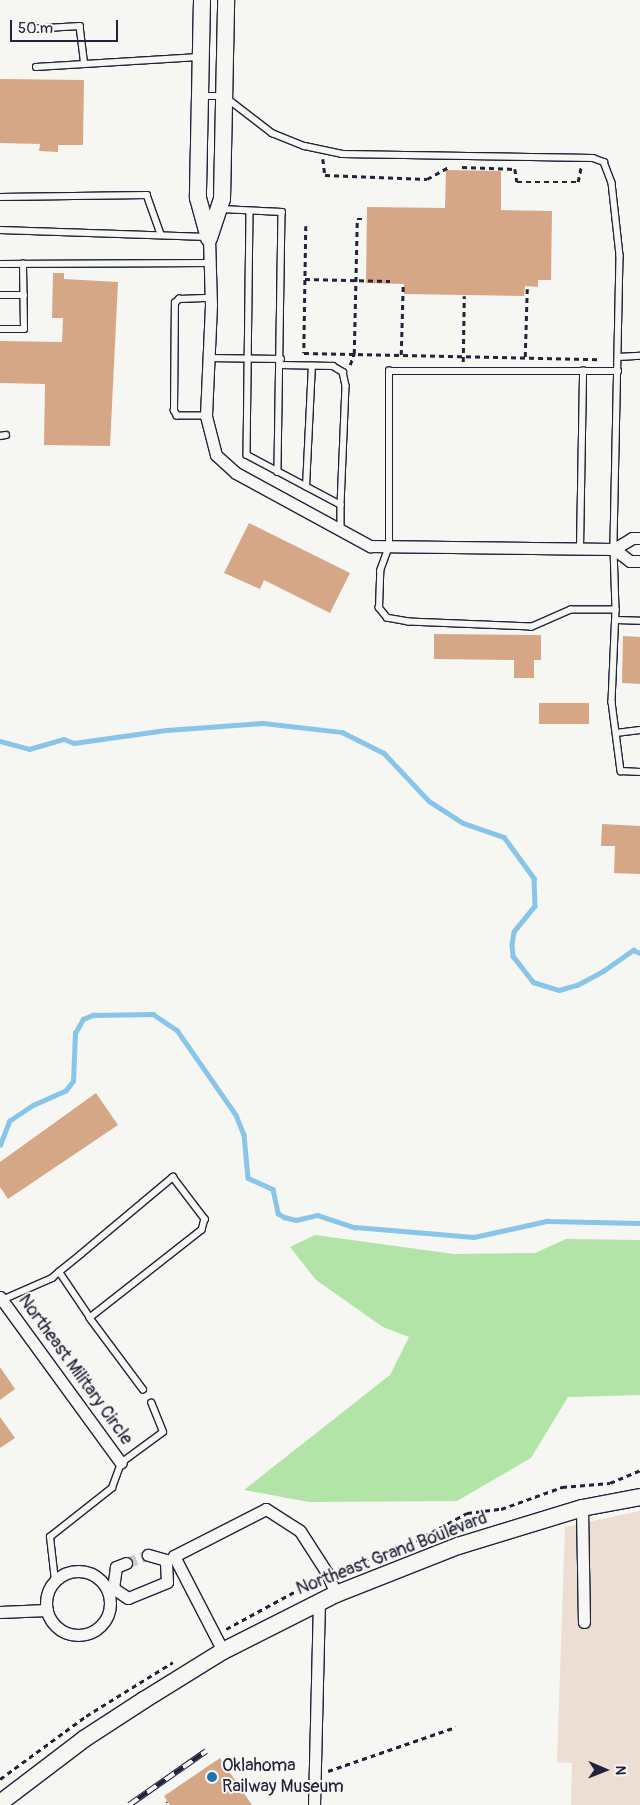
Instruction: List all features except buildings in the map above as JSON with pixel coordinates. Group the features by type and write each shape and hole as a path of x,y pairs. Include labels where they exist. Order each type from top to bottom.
{"street":[{"path":"202,0 198,198 209,238 210,298 206,416 216,455 236,473 370,546 614,548 632,538 640,538"},
{"path":"209,238 222,199 226,0"},
{"path":"614,548 630,561 640,561"},
{"name":"Northeast Military Circle","path":"1,1298 121,1463"},
{"name":"Northeast Grand Boulevard","path":"0,1803 84,1739 223,1651 319,1602 458,1546 582,1508 640,1497"},
{"path":"582,1508 584,1622"},
{"path":"148,1555 170,1558 266,1509 300,1531 327,1573 336,1594"},
{"path":"126,1564 116,1567 110,1589 110,1610 106,1620 90,1634 68,1634 51,1620 47,1610 49,1590 55,1581 73,1570 83,1570 102,1580 110,1589 128,1598 167,1582 170,1558"},
{"path":"170,1558 223,1651"},
{"path":"314,1805 319,1602"},
{"path":"0,1612 47,1610"}],"lane":[{"path":"29,29 80,26 85,64"},
{"path":"36,67 201,57"},
{"path":"200,96 224,96 272,133 322,150 369,156 593,158 604,162 612,183 620,256 614,548 616,620 612,702 621,770 640,772"},
{"path":"0,197 147,195 160,234"},
{"path":"219,209 282,212 278,472"},
{"path":"250,210 247,455 341,505"},
{"path":"0,230 160,234 209,238"},
{"path":"0,264 210,263"},
{"path":"0,329 24,329 23,264"},
{"path":"0,295 24,295"},
{"path":"206,416 177,416 174,411 175,303 179,299 210,298"},
{"path":"618,357 640,356"},
{"path":"208,358 249,359 312,366 333,366 344,373 341,530"},
{"path":"306,486 312,366"},
{"path":"616,610 571,610 532,627 387,618 379,608 380,571 389,546 389,371 618,372"},
{"path":"580,548 583,371"},
{"path":"616,620 640,620"},
{"path":"616,733 640,730"},
{"path":"1,1298 59,1272 173,1177 205,1218 202,1230 90,1318"},
{"path":"59,1272 142,1389"},
{"path":"55,1581 50,1537 112,1488 121,1463 163,1432 151,1403"}],"path":[{"path":"322,150 325,175 427,179 446,167 515,169 517,182 578,182 581,167"},
{"path":"344,373 354,354 357,219 365,219"},
{"path":"306,226 304,353 598,359"},
{"path":"305,279 390,281"},
{"path":"401,355 402,285"},
{"path":"525,358 527,289"},
{"path":"462,372 464,296"},
{"path":"315,1776 456,1727"}],"shaded area":[{"path":"640,1511 640,1805 571,1805 572,1763 557,1762 565,1527"}],"green space":[{"path":"315,1235 454,1254 535,1253 566,1239 640,1240 640,1395 568,1397 531,1458 457,1501 309,1502 244,1490 390,1375 409,1337 383,1327 316,1280 290,1247"}],"waterway":[{"path":"0,741 29,749 64,739 74,743 167,730 263,723 342,732 384,753 429,801 463,823 504,837 534,878 535,906 514,932 512,944 513,956 533,982 559,990 577,985 603,971 633,950 640,953"},
{"path":"0,1145 9,1121 33,1105 66,1090 73,1081 75,1033 83,1019 93,1015 153,1014 177,1030 236,1115 244,1135 248,1178 273,1189 278,1213 284,1217 296,1220 317,1215 355,1227 474,1237 547,1221 640,1223"}],"tunnel":[{"path":"126,1563 148,1555"}],"railway":[{"path":"129,1805 206,1751"}],"place":[{"name":"Oklahoma Railway Museum","path":"212,1777"}]}
